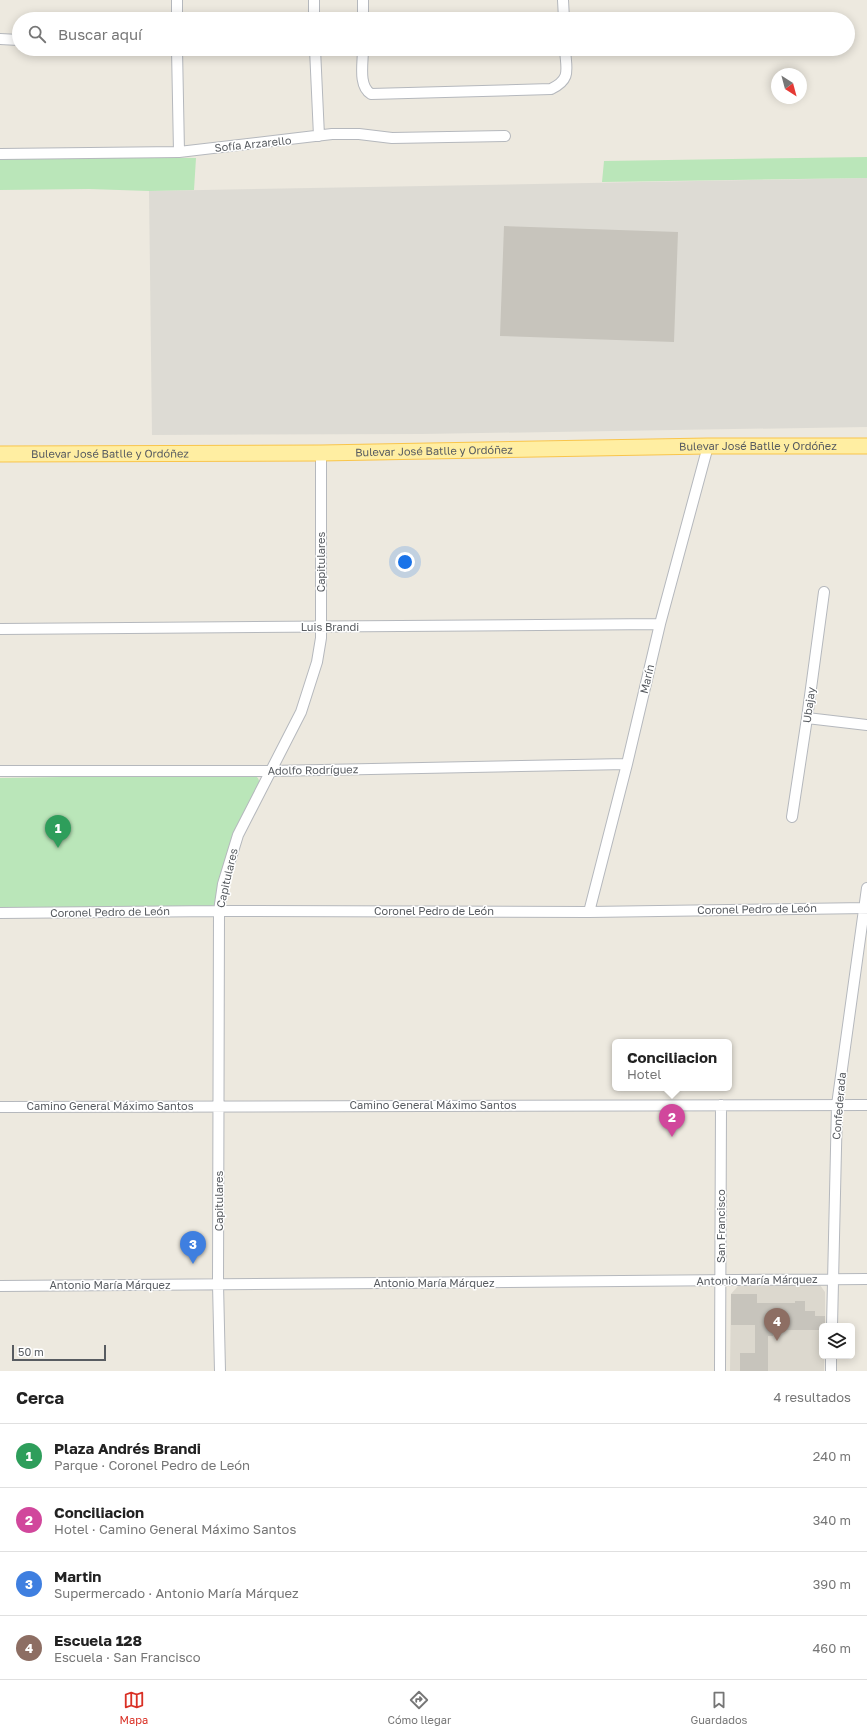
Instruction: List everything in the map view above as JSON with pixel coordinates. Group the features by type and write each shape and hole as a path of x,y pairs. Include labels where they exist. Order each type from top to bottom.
{"main road":[{"name":"Bulevar José Batlle y Ordóñez","path":"0,454 321,453 708,446 867,446"}],"street":[{"path":"177,0 177,12"},
{"path":"314,0 314,12"},
{"path":"363,0 363,12"},
{"path":"563,0 564,12"},
{"path":"0,39 12,40"},
{"path":"177,56 179,152"},
{"path":"315,56 318,136"},
{"path":"363,56 363,86 366,91 371,94 551,89 561,84 566,78 565,56"},
{"name":"Sofía Arzarello","path":"0,154 179,152 339,134 359,134 392,138 505,136"},
{"name":"Marín","path":"589,912 627,764 660,624 708,446"},
{"name":"Capitulares","path":"220,1371 218,1284 219,911 223,884 238,835 298,719 317,662 322,627 321,453"},
{"name":"Ubajay","path":"792,817 824,592"},
{"name":"Luis Brandi","path":"0,629 660,624"},
{"path":"807,718 867,724"},
{"name":"Adolfo Rodríguez","path":"0,771 270,771 627,764"},
{"name":"Confederada","path":"832,1323 837,1105 867,888"},
{"name":"Coronel Pedro de León","path":"0,913 219,911 589,912 865,908"},
{"name":"Camino General Máximo Santos","path":"0,1107 867,1104"},
{"name":"San Francisco","path":"720,1371 721,1105"},
{"name":"Antonio María Márquez","path":"0,1286 867,1279"},
{"path":"831,1359 831,1371"}],"shaded area":[{"path":"867,178 867,427 422,434 152,435 149,191"},
{"path":"820,1285 825,1292 825,1323 819,1323 819,1359 824,1359 824,1371 730,1371 731,1294 738,1286"}],"green space":[{"path":"132,157 196,158 194,190 0,190 0,159"},
{"path":"867,157 867,178 602,182 604,161"},
{"path":"251,774 258,778 259,785 214,905 0,908 0,778"}],"building":[{"path":"504,226 678,232 674,342 500,336"},
{"path":"731,1294 757,1294 757,1303 795,1303 795,1301 805,1301 805,1311 815,1311 815,1316 825,1316 825,1323 819,1323 819,1330 773,1330 773,1336 768,1336 768,1371 740,1371 740,1353 755,1353 755,1325 731,1325"}],"place":[{"name":"Plaza Andrés Brandi","path":"58,848"},
{"name":"Conciliacion","path":"672,1137"},
{"name":"Martin","path":"193,1264"},
{"name":"Escuela 128","path":"777,1341"}]}
